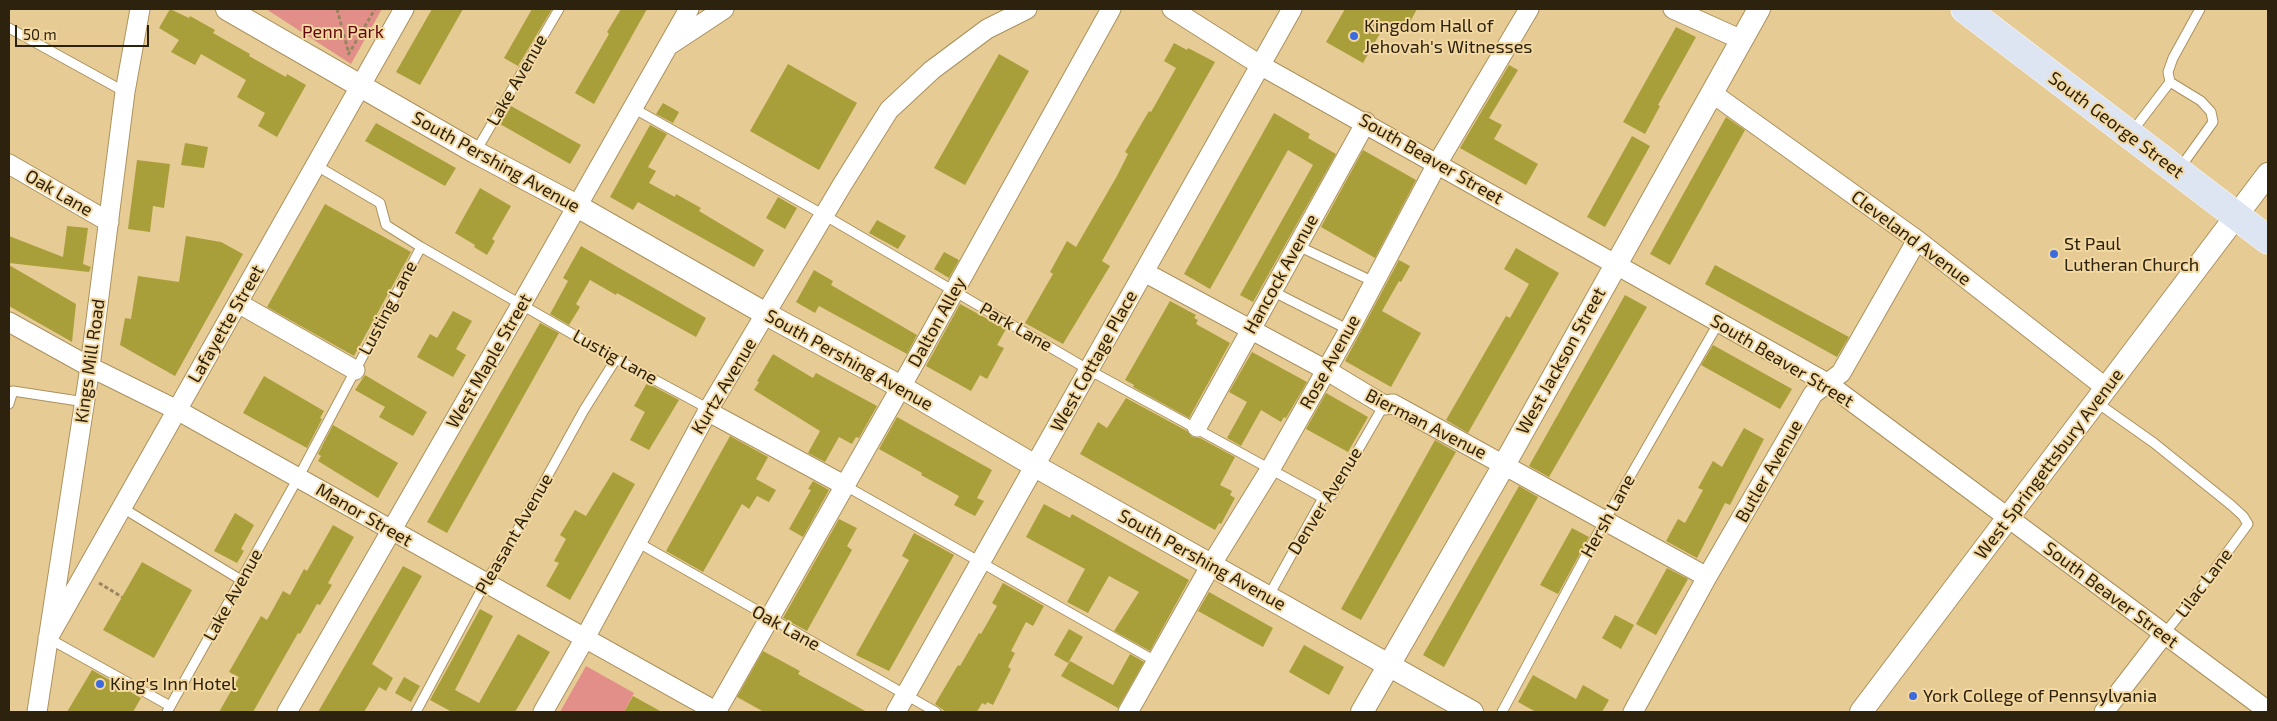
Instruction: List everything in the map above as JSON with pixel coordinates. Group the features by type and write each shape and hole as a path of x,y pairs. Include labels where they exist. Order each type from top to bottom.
{"main road":[{"name":"South George Street","path":"1965,9 2268,240"}],"street":[{"name":"Kings Mill Road","path":"37,712 90,367 125,92 140,9"},
{"name":"South Pershing Avenue","path":"227,9 475,152 577,206 766,314 901,387 1035,466 1472,712"},
{"name":"Lafayette Street","path":"48,638 176,410 317,166 359,86 404,9"},
{"name":"West Maple Street","path":"287,712 390,530 522,305 689,9"},
{"path":"667,46 724,9"},
{"name":"Kurtz Avenue","path":"543,712 708,410 889,110 932,70 988,30 1027,9"},
{"name":"Dalton Alley","path":"717,712 901,387 953,290 1111,9"},
{"path":"1172,9 1260,65"},
{"name":"West Cottage Place","path":"896,712 1292,9"},
{"name":"Rose Avenue","path":"1128,712 1211,565 1271,468 1349,330 1437,164 1529,9"},
{"path":"1672,9 1742,40"},
{"name":"West Jackson Street","path":"1362,712 1504,465 1615,263 1759,9"},
{"name":"South Beaver Street","path":"1260,65 1366,122 1826,384 2268,711"},
{"name":"Cleveland Avenue","path":"1712,93 1917,240 2101,395"},
{"name":"Hancock Avenue","path":"1197,427 1296,245 1366,122"},
{"name":"Oak Lane","path":"9,164 109,222"},
{"name":"West Springettsbury Avenue","path":"1860,712 2268,174"},
{"name":"Butler Avenue","path":"1633,712 1707,577 1813,394 1841,373 1917,240"},
{"name":"Bierman Avenue","path":"1144,272 1326,370 1384,405 1393,404 1707,577"},
{"name":"Lusting Lane","path":"238,303 355,370"},
{"name":"Manor Street","path":"9,322 90,367 176,410 717,712"},
{"name":"Lustig Lane","path":"708,410 844,485"},
{"name":"Lilac Lane","path":"2104,712 2164,634"}],"lane":[{"name":"Lake Avenue","path":"475,152 559,9"},
{"path":"2177,172 2213,122 2211,112 2201,101 2170,82 2168,72 2173,58 2200,9"},
{"path":"9,28 125,92"},
{"path":"2130,135 2170,82"},
{"name":"Park Lane","path":"633,108 824,215 1089,370 1197,427 1323,498"},
{"name":"Lustig Lane","path":"317,166 380,203 386,225 421,247 708,410"},
{"path":"1296,245 1374,282"},
{"name":"Lusting Lane","path":"298,478 421,247"},
{"path":"1272,291 1349,330"},
{"name":"Hersh Lane","path":"1502,712 1605,520 1719,322"},
{"name":"Pleasant Avenue","path":"416,712 485,583 506,552 584,410 616,359"},
{"path":"9,404 13,391 85,402"},
{"name":"Cleveland Avenue","path":"2101,395 2154,443 2231,505 2243,516 2248,524"},
{"name":"Denver Avenue","path":"1268,597 1323,498 1332,495 1384,405"},
{"name":"Lake Avenue","path":"169,709 298,478"},
{"path":"844,485 1156,662"},
{"path":"121,507 241,580"},
{"name":"Lilac Lane","path":"2164,634 2195,596 2248,524"},
{"name":"Oak Lane","path":"636,542 936,712"},
{"path":"48,638 169,709"}],"path":[{"path":"337,9 359,86"},
{"path":"349,55 375,9"},
{"path":"341,50 349,55"},
{"path":"102,585 122,597"}],"green space":[{"name":"Penn Park","path":"266,9 382,9 351,64"},
{"path":"586,666 634,693 624,712 560,712"}],"building":[{"path":"170,9 189,18 190,16 215,30 213,33 250,54 249,56 286,77 287,74 306,85 277,137 258,126 265,113 237,97 246,80 201,54 195,65 171,52 179,40 159,28"},
{"path":"432,9 463,9 420,85 396,72"},
{"path":"532,9 552,9 518,66 504,58"},
{"path":"621,9 647,9 594,104 575,93"},
{"name":"Kingdom Hall of Jehovah's Witnesses","path":"1345,9 1417,9 1405,31 1387,21 1363,63 1326,42"},
{"path":"1676,27 1696,37 1658,105 1660,106 1645,134 1623,122"},
{"path":"1174,43 1215,62 1102,261 1110,266 1063,344 1025,323 1053,274 1050,272 1067,241 1076,247 1117,176 1128,154 1125,152 1176,68 1164,61"},
{"path":"999,54 1029,71 965,185 934,168"},
{"path":"788,64 857,103 819,170 750,131"},
{"path":"1509,65 1518,70 1489,118 1502,125 1494,139 1538,164 1526,185 1460,148"},
{"path":"663,103 679,112 673,123 656,114"},
{"path":"511,106 581,145 570,164 500,124"},
{"path":"1274,113 1310,134 1308,138 1336,154 1253,302 1240,295 1313,165 1288,150 1210,289 1184,274"},
{"path":"1726,117 1745,130 1670,265 1650,254"},
{"path":"376,123 456,168 445,186 365,141"},
{"path":"650,125 667,134 648,167 656,171 649,183 675,197 676,194 701,208 699,211 764,250 754,267 638,202 633,210 610,197"},
{"path":"1632,136 1650,146 1605,227 1587,217"},
{"path":"185,143 208,147 204,168 181,165"},
{"path":"1363,150 1416,180 1375,258 1321,227"},
{"path":"137,160 170,164 164,208 153,206 150,232 128,229"},
{"path":"480,188 511,206 492,239 495,241 487,255 455,233"},
{"path":"778,197 797,208 785,229 766,218"},
{"path":"325,204 411,252 354,356 267,307"},
{"path":"877,220 906,236 898,249 869,233"},
{"path":"67,226 88,228 83,264 91,267 89,272 9,263 9,236 63,257"},
{"path":"186,236 221,242 243,254 175,376 120,345 125,318 131,319 138,276 179,282"},
{"path":"581,246 706,318 696,337 590,280 576,304 580,307 569,325 550,314 568,281 563,278"},
{"path":"1516,248 1559,273 1468,433 1446,420 1506,316 1510,318 1529,284 1504,269"},
{"path":"944,252 959,260 949,278 934,269"},
{"path":"1399,260 1410,266 1382,311 1421,333 1391,387 1345,361"},
{"path":"9,265 76,304 72,342 9,306"},
{"path":"1715,265 1849,337 1837,357 1705,284"},
{"path":"814,270 833,281 831,285 917,335 907,354 819,306 815,313 796,302"},
{"path":"1625,295 1647,307 1549,477 1529,466"},
{"path":"1170,301 1196,315 1194,318 1198,320 1196,324 1230,343 1189,418 1133,387 1134,385 1125,380"},
{"path":"960,304 1006,329 997,345 1004,348 987,379 980,375 971,391 926,366"},
{"path":"453,311 472,321 456,349 466,355 453,377 417,357 430,334 437,338"},
{"path":"540,323 559,333 447,533 427,522"},
{"path":"1713,345 1792,389 1780,409 1701,365"},
{"path":"1252,352 1307,382 1286,418 1284,417 1281,422 1261,410 1241,446 1227,438 1247,402 1229,392"},
{"path":"773,354 813,378 816,373 877,406 859,438 856,437 852,444 839,437 825,462 808,453 820,431 754,390 759,382 757,381"},
{"path":"365,375 427,412 413,436 379,417 385,407 355,390"},
{"path":"264,376 324,411 320,418 322,419 307,448 243,413"},
{"path":"647,383 679,400 649,450 630,440 645,412 634,406"},
{"path":"1326,393 1368,417 1348,452 1306,429"},
{"path":"1126,398 1187,431 1192,437 1200,438 1235,457 1220,485 1232,491 1230,495 1235,498 1221,524 1219,523 1215,530 1080,454 1098,422 1107,428"},
{"path":"897,417 992,470 977,498 984,501 975,516 954,505 959,496 879,449"},
{"path":"333,425 398,463 378,498 318,461 321,456 318,454"},
{"path":"1744,428 1764,439 1730,505 1725,503 1697,558 1666,541 1678,519 1685,523 1703,490 1698,488 1713,461 1722,467"},
{"path":"730,436 768,457 756,479 776,490 769,502 757,496 749,509 742,504 703,572 666,551"},
{"path":"1435,440 1456,452 1361,620 1341,609"},
{"path":"613,472 635,484 570,600 546,586 559,563 554,561 566,539 560,535 575,510 586,516"},
{"path":"813,481 829,490 803,537 789,529 811,490 808,489"},
{"path":"1519,486 1538,497 1444,667 1423,655"},
{"path":"1044,504 1070,518 1072,514 1189,580 1150,651 1114,631 1139,592 1109,576 1088,613 1067,602 1085,569 1026,537"},
{"path":"235,513 254,525 241,549 244,551 237,563 214,551"},
{"path":"839,519 857,528 847,546 852,550 807,631 783,618"},
{"path":"333,525 354,537 328,583 332,585 320,605 317,604 300,634 298,633 253,712 219,712 239,677 229,672 261,616 267,620 283,591 290,595 304,569 307,571"},
{"path":"1572,528 1589,537 1558,594 1540,585"},
{"path":"914,533 954,555 889,671 856,655 909,560 902,556"},
{"path":"142,562 192,590 154,658 103,630"},
{"path":"403,566 422,576 372,664 393,678 386,691 379,687 364,712 318,712"},
{"path":"1667,568 1688,579 1656,635 1636,624"},
{"path":"1003,583 1044,606 1033,626 1026,622 1011,651 1015,653 1008,667 1011,669 993,705 987,702 986,705 982,703 977,712 946,712 935,704 997,606 992,603"},
{"path":"1209,592 1273,628 1263,647 1198,611"},
{"path":"480,609 493,616 455,690 479,703 518,634 550,652 515,712 452,712 430,700"},
{"path":"1615,615 1634,625 1621,649 1602,638"},
{"path":"1069,629 1083,637 1068,663 1054,655"},
{"path":"1304,645 1344,667 1329,695 1289,672"},
{"path":"763,651 800,671 798,674 867,712 764,712 737,697"},
{"path":"1130,654 1144,662 1118,708 1061,676 1070,661 1113,685"},
{"name":"King's Inn Hotel","path":"92,670 141,698 133,712 67,712"},
{"path":"1533,675 1576,699 1583,685 1609,700 1602,712 1536,712 1518,702"},
{"path":"404,677 420,686 411,702 395,693"},
{"path":"633,696 662,712 624,712"}],"place":[{"name":"Kingdom Hall of Jehovah's Witnesses","path":"1354,36"},
{"name":"St Paul Lutheran Church","path":"2054,254"},
{"name":"King's Inn Hotel","path":"100,684"},
{"name":"York College of Pennsylvania","path":"1913,696"}]}
